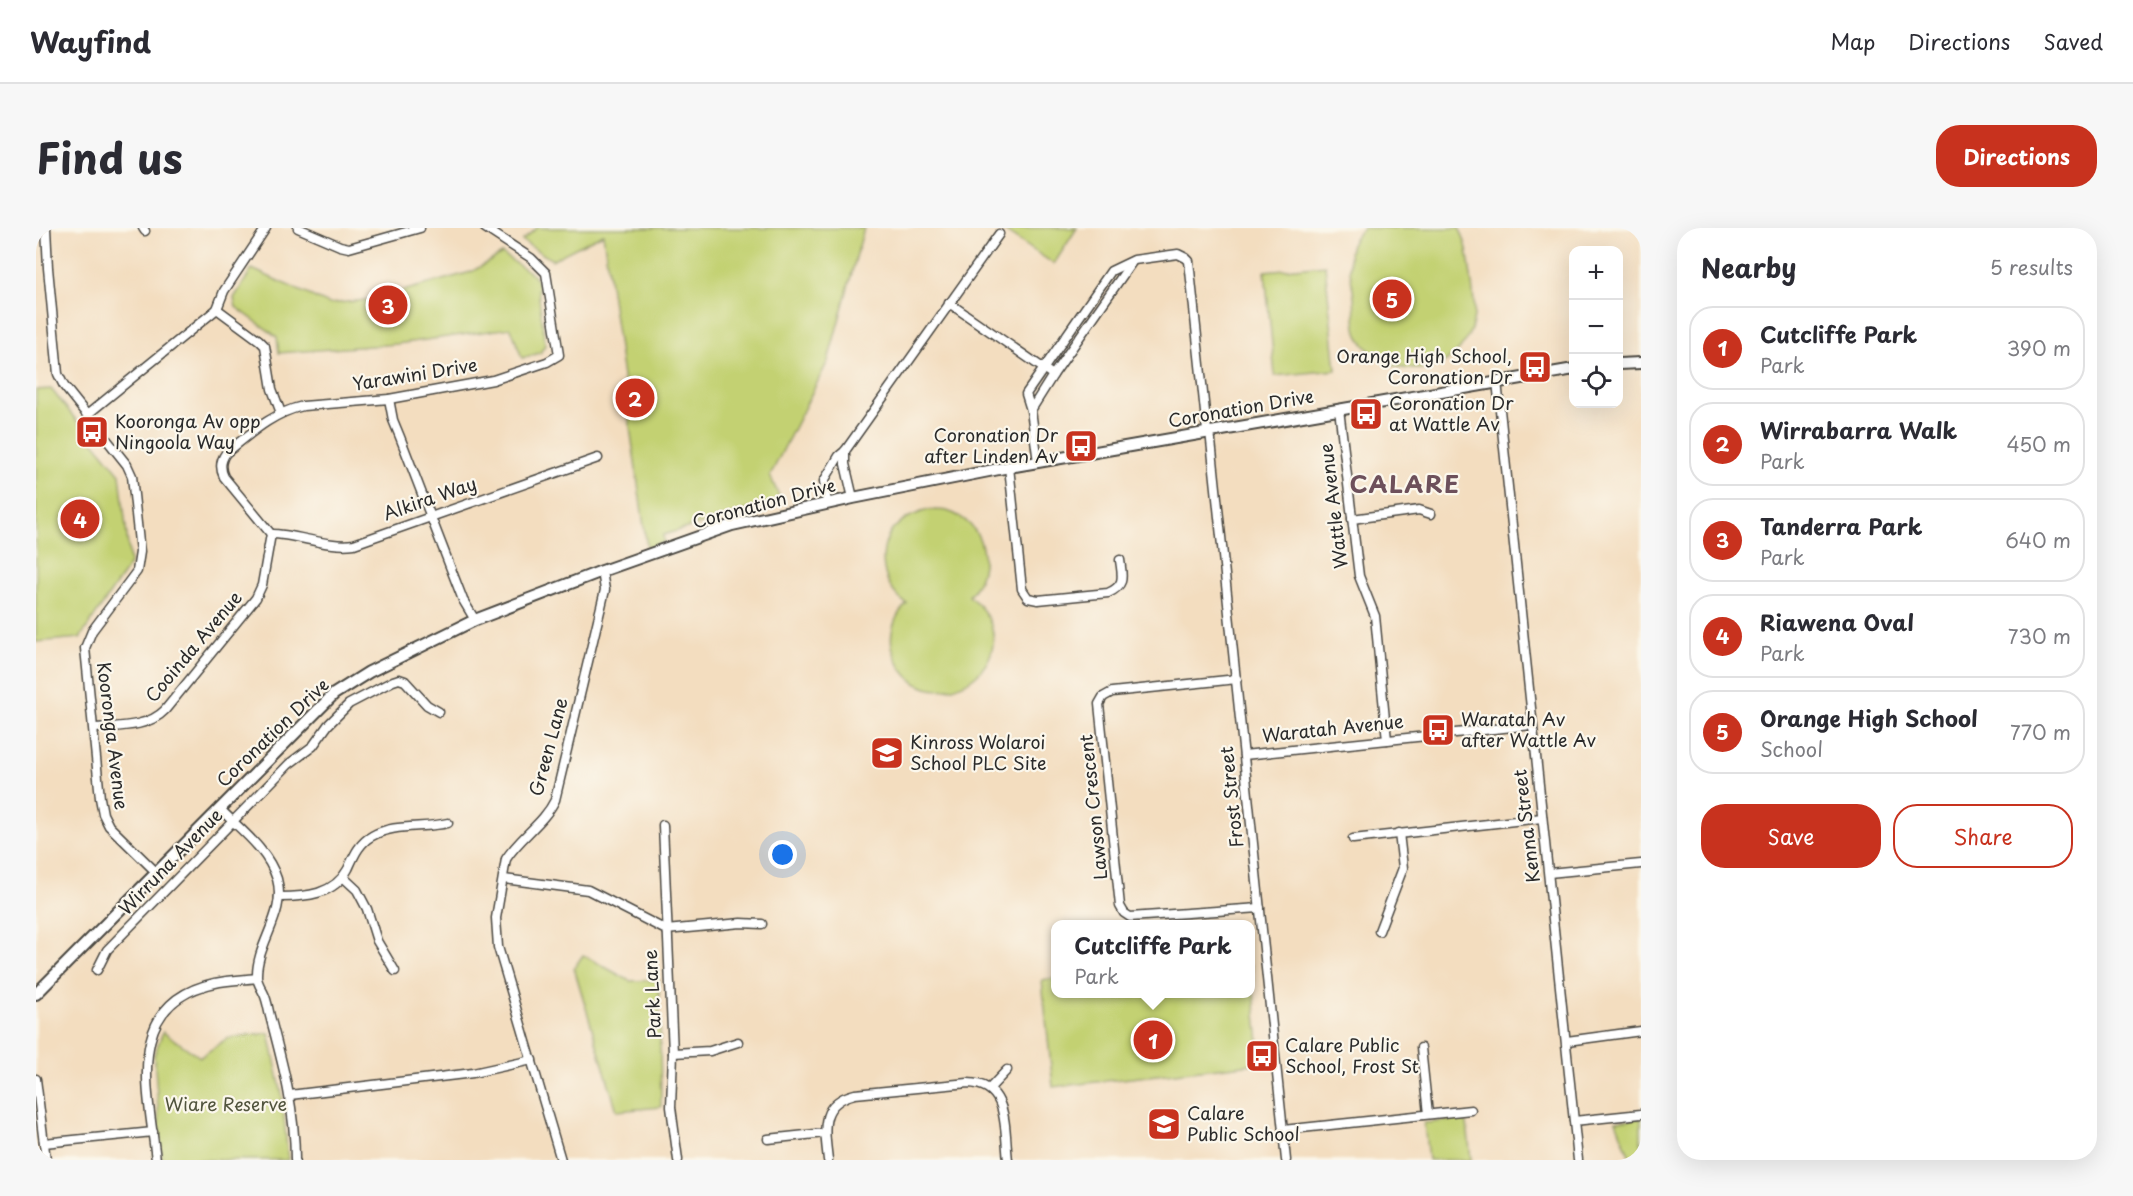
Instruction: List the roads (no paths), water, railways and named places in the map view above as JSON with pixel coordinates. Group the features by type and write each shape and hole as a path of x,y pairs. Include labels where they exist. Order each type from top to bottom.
{"main road":[{"path":"1623,363 1641,362"},
{"name":"Coronation Drive","path":"36,994 334,694 369,672 475,620 602,571 732,525 827,503 1209,431 1569,370"}],"street":[{"name":"Kooronga Avenue","path":"46,228 58,374 64,386 127,465 132,476 140,552 137,572 92,631 85,648 100,798 103,814 109,826 157,873"},
{"path":"88,414 217,309 224,291 266,228"},
{"path":"298,228 349,248 420,228"},
{"name":"Yarawini Drive","path":"271,534 224,477 221,466 226,453 267,421 281,413 308,405 389,399 506,376 548,362 559,355 546,273 531,258 485,228"},
{"path":"827,503 824,481 839,456 845,451 999,234"},
{"name":"Frost Street","path":"1134,260 1178,254 1186,258 1190,265 1237,679 1286,1160"},
{"path":"1038,462 1031,410 1026,394 1111,271 1134,260"},
{"path":"1031,410 1134,260"},
{"path":"949,303 1053,375"},
{"path":"217,309 265,346 272,389 281,413"},
{"name":"Kenna Street","path":"1497,381 1578,1160"},
{"path":"389,399 393,420 463,600 475,620"},
{"name":"Wattle Avenue","path":"1340,409 1359,576 1375,616 1387,740"},
{"path":"845,451 845,464 853,498"},
{"name":"Alkira Way","path":"271,534 288,534 349,545 598,458"},
{"path":"1009,467 1022,589 1028,598 1038,600 1108,593 1118,588 1120,583 1120,560"},
{"path":"1352,519 1419,510 1431,514"},
{"name":"Cooinda Avenue","path":"94,728 142,723 157,718 165,710 256,598 262,585 271,534"},
{"name":"Green Lane","path":"561,1160 498,947 496,918 506,859 550,809 555,800 605,590 602,571"},
{"name":"Lawson Crescent","path":"1237,679 1112,692 1102,697 1100,704 1104,751 1120,906 1124,914 1130,917 1260,908"},
{"name":"Wirruna Avenue","path":"97,970 107,950 289,764 314,746 341,711 356,699 399,680 405,681 427,705 439,712"},
{"name":"Waratah Avenue","path":"1244,755 1532,725"},
{"path":"220,809 255,843 268,859 277,879 279,897 274,921 263,945 256,978 265,996 290,1095 295,1135 295,1160"},
{"path":"1353,839 1399,832 1542,818"},
{"path":"279,897 319,894 343,877 357,850 371,836 391,829 430,827 448,823"},
{"name":"Park Lane","path":"663,825 673,1053 671,1107 678,1160"},
{"path":"1379,930 1403,868 1399,832"},
{"path":"1549,873 1641,864"},
{"path":"343,877 357,890 367,909 377,941 395,971"},
{"path":"504,879 588,890 666,930 741,923 762,924"},
{"path":"156,1160 146,1080 146,1057 153,1033 165,1010 184,995 214,983 256,978"},
{"path":"1567,1041 1641,1031"},
{"path":"673,1053 711,1051 738,1042"},
{"path":"1421,1048 1428,1114"},
{"path":"290,1095 473,1073 532,1060"},
{"path":"990,1088 1007,1070"},
{"path":"36,1079 46,1160"},
{"path":"828,1160 826,1121 830,1110 838,1101 848,1096 968,1083 981,1084 990,1088 997,1095 1001,1104 1008,1160"},
{"path":"1283,1130 1471,1110"},
{"path":"1574,1121 1641,1114"},
{"path":"44,1143 153,1132"},
{"path":"768,1139 825,1133"}],"place":[{"name":"Orange High School","path":"1392,299"},
{"name":"Tanderra Park","path":"388,305"},
{"name":"Orange High School, Coronation Dr","path":"1535,367"},
{"name":"Wirrabarra Walk","path":"635,398"},
{"name":"Coronation Dr at Wattle Av","path":"1366,414"},
{"name":"Kooronga Av opp Ningoola Way","path":"92,432"},
{"name":"Coronation Dr after Linden Av","path":"1081,446"},
{"name":"Riawena Oval","path":"80,519"},
{"name":"Waratah Av after Wattle Av","path":"1438,730"},
{"name":"Kinross Wolaroi School PLC Site","path":"887,753"},
{"name":"Cutcliffe Park","path":"1153,1040"},
{"name":"Calare Public School, Frost St","path":"1262,1056"},
{"name":"Calare Public School","path":"1164,1124"}],"district":[{"name":"CALARE","path":"1405,485"}],"park label":[{"name":"Wiare Reserve","path":"226,1105"}]}
